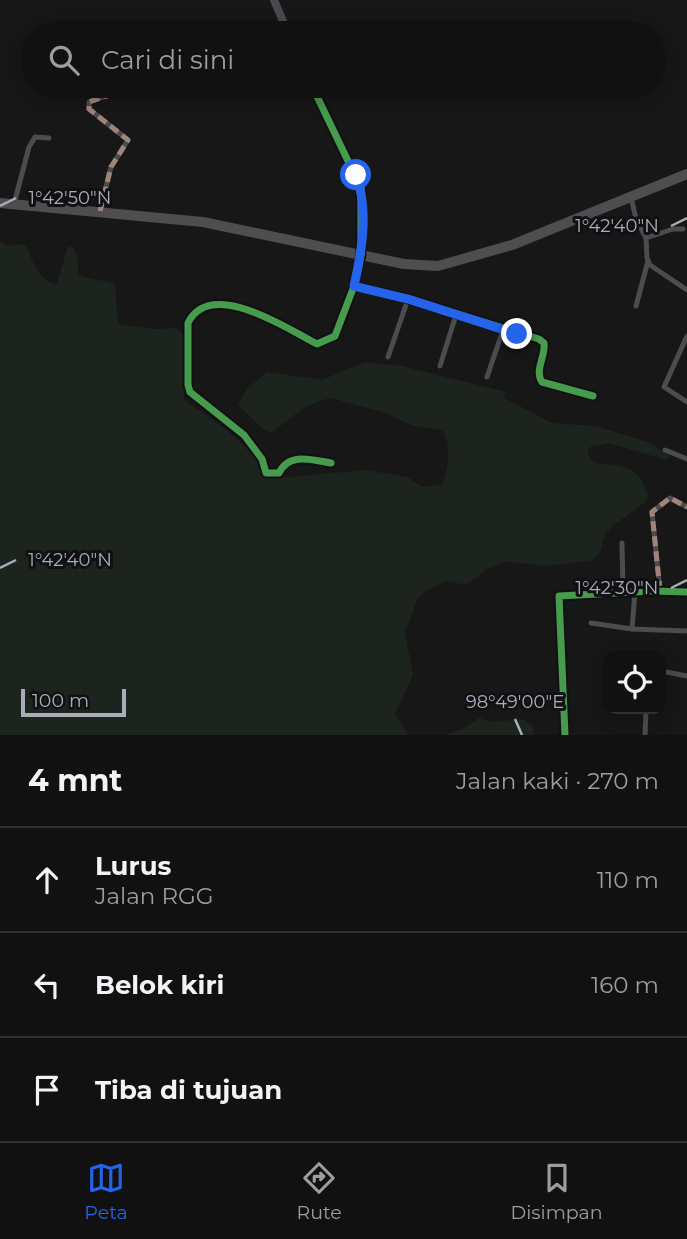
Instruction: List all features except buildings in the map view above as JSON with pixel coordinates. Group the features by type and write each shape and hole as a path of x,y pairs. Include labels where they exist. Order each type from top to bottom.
{"highway":[{"path":"0,203 203,222 404,264 438,266 512,245 687,174"}],"street":[{"path":"274,0 283,21"},
{"path":"100,211 111,167 128,141 89,109 89,102 101,98"},
{"path":"318,98 361,188 361,255 354,286 335,336 317,344 257,313 230,305 202,308 188,323 188,385 190,392 244,435 262,459 266,473 279,473 283,464 292,460 331,463"},
{"path":"14,204 29,148 35,137 49,138"},
{"path":"631,197 636,219 646,238 648,261 636,306"},
{"path":"646,238 683,229"},
{"path":"648,261 687,290"},
{"path":"354,286 408,299 544,343 539,374 542,382 593,396"},
{"path":"388,357 408,299"},
{"path":"440,366 456,315"},
{"path":"487,377 503,330"},
{"path":"687,336 664,387 687,402"},
{"path":"665,450 687,459"},
{"path":"660,591 652,512 671,498 687,507"},
{"path":"622,543 623,593"},
{"path":"632,629 635,592"},
{"path":"565,735 559,596 687,592"},
{"path":"591,623 632,629 687,631"},
{"path":"666,672 687,676"},
{"path":"645,735 646,714"}],"shaded area":[{"path":"0,241 7,246 26,246 41,275 57,284 68,246 74,248 78,273 86,278 115,285 118,324 155,329 176,328 185,335 184,400 243,444 268,479 365,470 407,477 423,487 442,485 448,465 448,452 444,432 438,429 413,426 386,413 331,398 301,410 271,433 263,429 238,405 247,389 267,372 322,380 365,362 402,366 506,392 504,398 552,423 596,426 650,443 670,456 666,460 609,443 590,447 587,453 594,463 624,467 636,473 648,497 647,501 605,534 600,553 591,561 543,566 506,561 487,569 466,585 447,581 418,597 405,633 413,675 395,714 409,735 0,735"},
{"path":"479,718 491,722 523,719 533,727 533,735 445,735 461,730"}],"marked path":[{"path":"100,211 111,167 128,140 89,109 89,102 101,98"},
{"path":"660,591 652,512 670,498 687,507"}],"cycle path":[{"path":"318,98 361,188 361,255 354,286 335,336 317,344 250,311 231,305 213,305 199,310 188,323 188,385 190,392 244,435 262,459 266,473 279,473 283,466 295,460 309,459 331,463"},
{"path":"354,286 408,299 539,339 544,343 539,373 542,382 593,396"},
{"path":"565,735 559,596 687,592"}],"route":[{"path":"356,175 361,188 362,206 361,255 354,286 408,299 517,334"}]}
